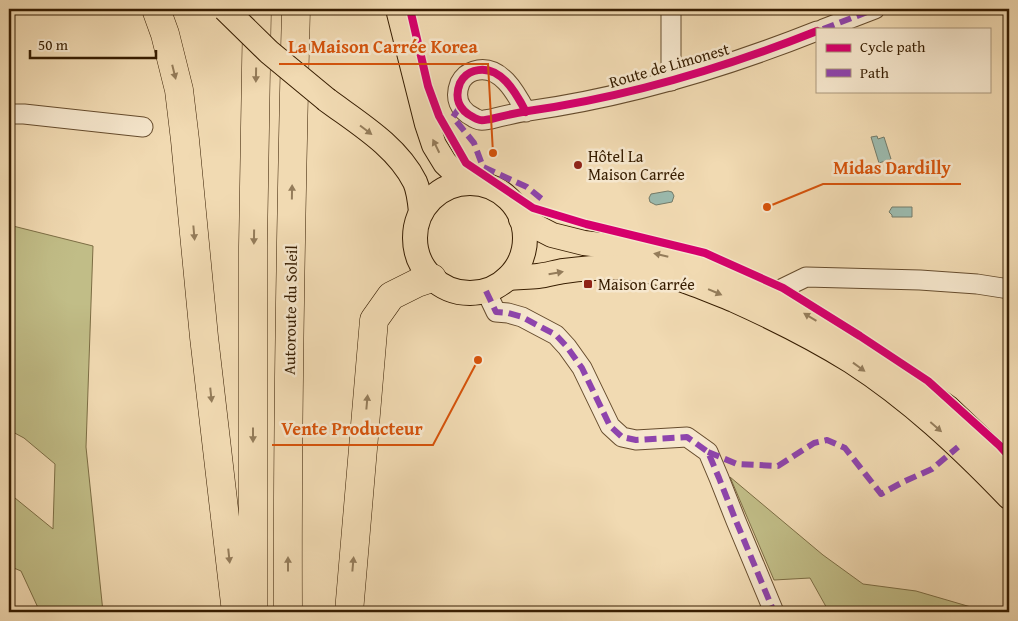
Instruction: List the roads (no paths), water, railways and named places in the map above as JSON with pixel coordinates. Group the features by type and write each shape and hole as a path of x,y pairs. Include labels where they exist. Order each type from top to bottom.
{"highway":[{"path":"156,9 165,34 179,90 205,347 236,612"},
{"path":"252,612 257,9"},
{"name":"Autoroute du Soleil","path":"288,612 290,257 296,9"},
{"path":"349,612 374,320 391,296 432,278"}],"main road":[{"path":"225,9 269,52 327,100 388,146 403,163 415,182 421,212"},
{"path":"398,9 434,145 446,163 466,183"},
{"path":"466,183 484,185 500,192 513,204 521,219 525,235 518,265 508,278 498,286 486,291 472,293 457,292 444,287 432,278 421,264 415,247 415,229 421,212 432,198 448,188 466,183"},
{"path":"521,219 552,235 584,243 633,249 701,264 771,294 858,346 947,407 1009,466"},
{"path":"508,278 539,276 588,268 639,269 692,282 770,316 852,362 899,396 941,431 1009,497"}],"street":[{"path":"671,9 671,82"},
{"path":"825,28 875,9"},
{"name":"Route de Limonest","path":"526,112 595,100 671,82 816,31"},
{"path":"9,114 143,127"},
{"path":"771,294 806,277 920,280 1007,288"},
{"path":"486,291 496,312 522,317 556,335 582,368 610,426 622,437 636,440 687,437 708,452 774,612"}],"place":[{"name":"La Maison Carrée Korea","path":"493,153"},
{"name":"Hôtel La Maison Carrée","path":"578,165"},
{"name":"Midas Dardilly","path":"767,207"},
{"name":"Maison Carrée","path":"588,284"},
{"name":"Vente Producteur","path":"478,360"}]}
